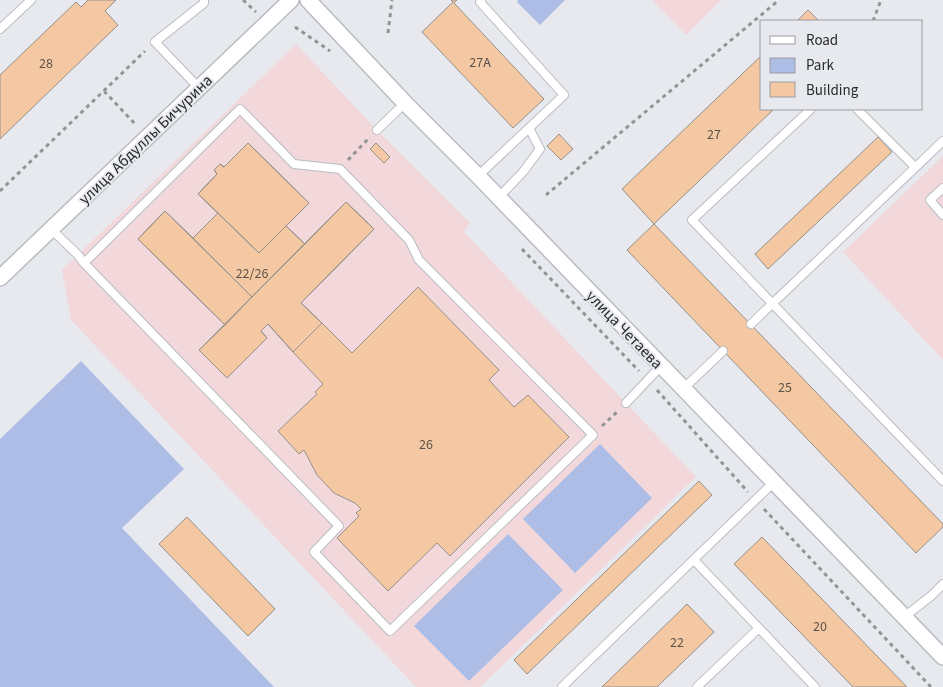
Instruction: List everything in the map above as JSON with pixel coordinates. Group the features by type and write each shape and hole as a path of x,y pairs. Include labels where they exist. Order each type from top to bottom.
{"street":[{"name":"улица Абдуллы Бичурина","path":"1,275 52,229 291,0"},
{"name":"улица Четаева","path":"308,0 405,103 499,197 943,657"}],"lane":[{"path":"0,29 31,0"},
{"path":"199,88 155,42 204,3 204,0"},
{"path":"478,176 564,94 480,2 481,0"},
{"path":"377,130 405,103"},
{"path":"52,229 84,263 339,526 314,552 390,631 593,436 419,260 409,240 340,169 294,164 240,109 84,263"},
{"path":"810,110 692,220 943,481"},
{"path":"858,110 915,167"},
{"path":"499,197 524,172 540,149 529,128"},
{"path":"751,324 943,141"},
{"path":"943,188 930,200 943,215"},
{"path":"683,389 723,351"},
{"path":"626,403 661,366"},
{"path":"562,687 774,482"},
{"path":"694,560 815,687"},
{"path":"904,617 932,596 943,584"},
{"path":"697,687 759,628"}],"path":[{"path":"388,33 392,0"},
{"path":"546,195 779,0"},
{"path":"873,20 881,0"},
{"path":"295,28 335,56"},
{"path":"0,191 155,42"},
{"path":"104,91 147,138"},
{"path":"340,169 377,130"},
{"path":"517,244 648,380 756,501 931,687"},
{"path":"593,436 626,403"}],"shaded area":[{"path":"652,0 721,0 686,35"},
{"path":"296,44 377,130 470,223 464,232 696,477 480,687 416,687 71,320 62,270"},
{"path":"943,156 943,360 843,252"}],"green space":[{"path":"518,0 565,0 540,25 517,2"},
{"path":"81,361 184,469 122,528 274,687 0,687 0,439"},
{"path":"600,444 652,498 575,573 523,519"},
{"path":"508,534 563,590 469,681 414,626"}],"building":[{"path":"88,0 116,0 105,11 118,25 0,139 0,75 76,2 81,7"},
{"path":"451,0 457,0 454,3 544,99 513,128 422,32 453,2"},
{"path":"808,10 818,20 798,20"},
{"path":"760,57 760,110 773,110 654,224 622,189"},
{"path":"559,134 573,149 561,160 547,146"},
{"path":"878,137 892,152 768,269 755,254"},
{"path":"248,143 309,203 286,226 305,244 346,202 374,229 301,303 322,323 293,352 268,324 261,331 267,338 227,378 199,350 225,325 138,239 165,211 193,238 218,213 198,194 217,174 214,170 220,164 224,167"},
{"path":"248,143 309,203 259,253 198,194 217,174 214,170 220,164 224,167"},
{"path":"376,143 390,157 384,163 370,149"},
{"path":"346,202 374,229 301,303 322,323 293,352 268,324 261,331 267,338 227,378 199,350"},
{"path":"165,211 252,297 225,325 138,239"},
{"path":"218,213 259,253 286,226 305,244 252,297 193,238"},
{"path":"654,224 943,524 943,527 916,553 627,250"},
{"path":"418,287 499,370 489,380 514,407 528,395 569,437 450,556 437,543 388,591 337,538 359,516 356,513 361,509 355,503 334,493 317,475 304,450 299,454 278,431 317,394 315,392 323,384 293,352 322,323 352,353"},
{"path":"699,481 712,495 527,674 514,660"},
{"path":"187,517 275,609 248,636 159,544"},
{"path":"762,537 907,687 853,687 734,564"},
{"path":"687,604 714,632 657,687 602,687"}]}
